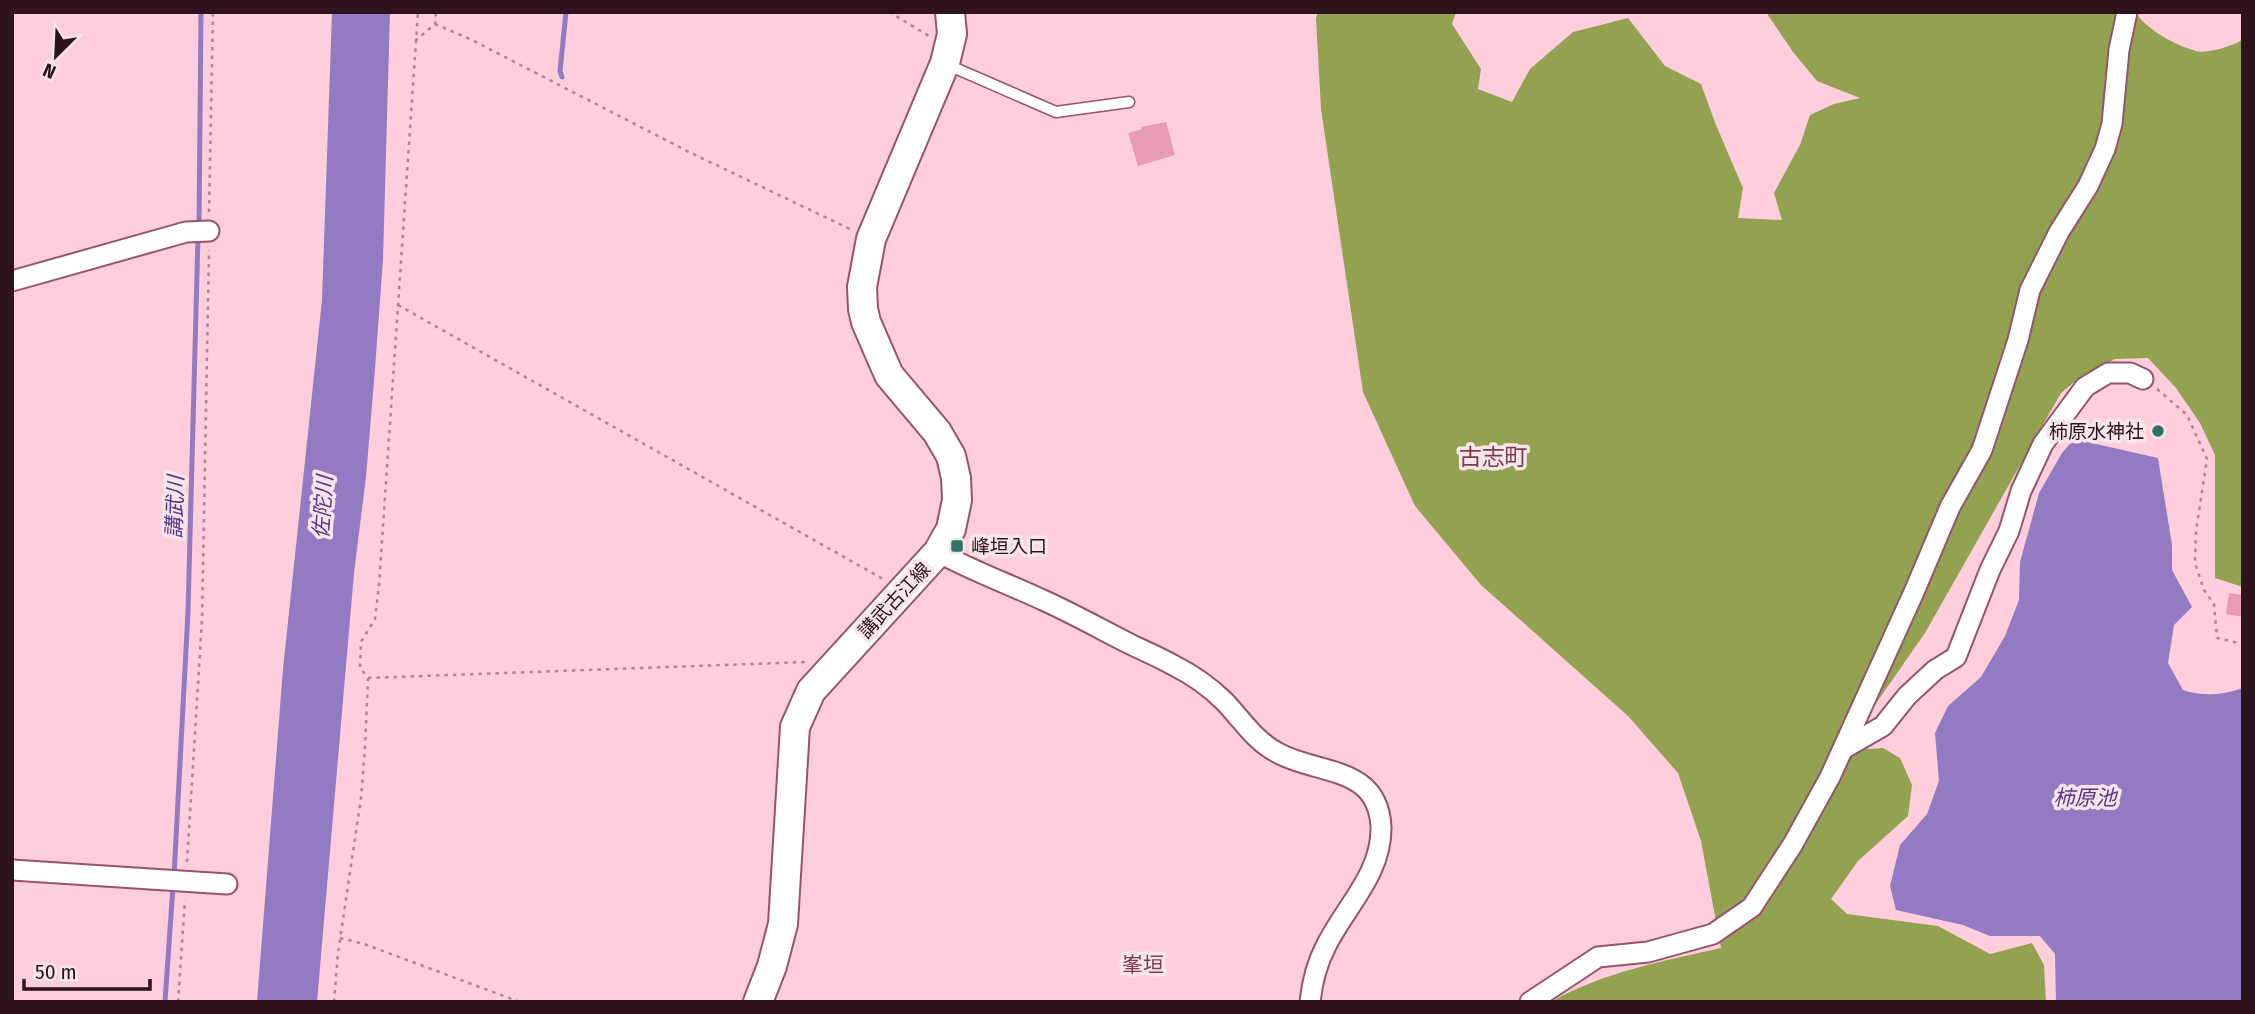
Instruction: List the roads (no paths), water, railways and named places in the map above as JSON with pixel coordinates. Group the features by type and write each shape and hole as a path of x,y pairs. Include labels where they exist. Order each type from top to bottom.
{"main road":[{"name":"講武古江線","path":"758,1002 772,966 783,924 795,727 811,691 938,552 951,528 957,500 951,456 937,432 889,376 866,322 862,287 871,239 947,56 950,12"}],"street":[{"path":"1531,1002 1598,957 1648,952 1713,934 1752,907 1793,844 1830,777 1950,507 1982,450 2018,340 2030,290 2059,232 2088,186 2105,149 2112,124 2119,50 2127,12"},
{"path":"12,281 200,232"},
{"path":"1843,748 1884,726 1907,696 1935,670 1956,657 1990,570 2009,531 2021,491 2043,444 2085,387 2108,373 2130,373 2143,379"},
{"path":"938,552 959,564 1048,602 1173,665 1202,682 1224,701 1249,731 1277,753 1342,773 1354,778 1367,790 1380,817 1380,844 1364,885 1326,945 1316,971 1310,1002"},
{"path":"12,870 227,884"}],"lane":[{"path":"947,56 1056,112 1129,102"}],"water":[{"name":"佐陀川","path":"332,12 390,12 383,259 375,369 366,477 354,573 317,1002 257,1002 283,669 322,300"},
{"name":"柿原池","path":"2074,439 2158,458 2172,545 2172,570 2192,607 2174,625 2168,663 2183,690 2213,694 2243,688 2243,1002 2056,1002 2055,954 2040,936 1990,936 1963,925 1896,910 1890,886 1900,845 1927,814 1939,781 1935,733 1948,706 1981,677 2005,636 2019,600 2020,562 2039,493 2062,453"}],"waterway":[{"name":"講武川","path":"199,226 201,12"},
{"path":"562,77 560,71 566,12"},
{"name":"講武川","path":"174,876 188,612 198,236"},
{"name":"講武川","path":"165,1002 173,886"}],"place":[{"name":"柿原水神社","path":"2158,431"},
{"name":"峰垣入口","path":"957,546"}],"district":[{"name":"古志町","path":"1493,457"},
{"name":"峯垣","path":"1143,965"}]}
